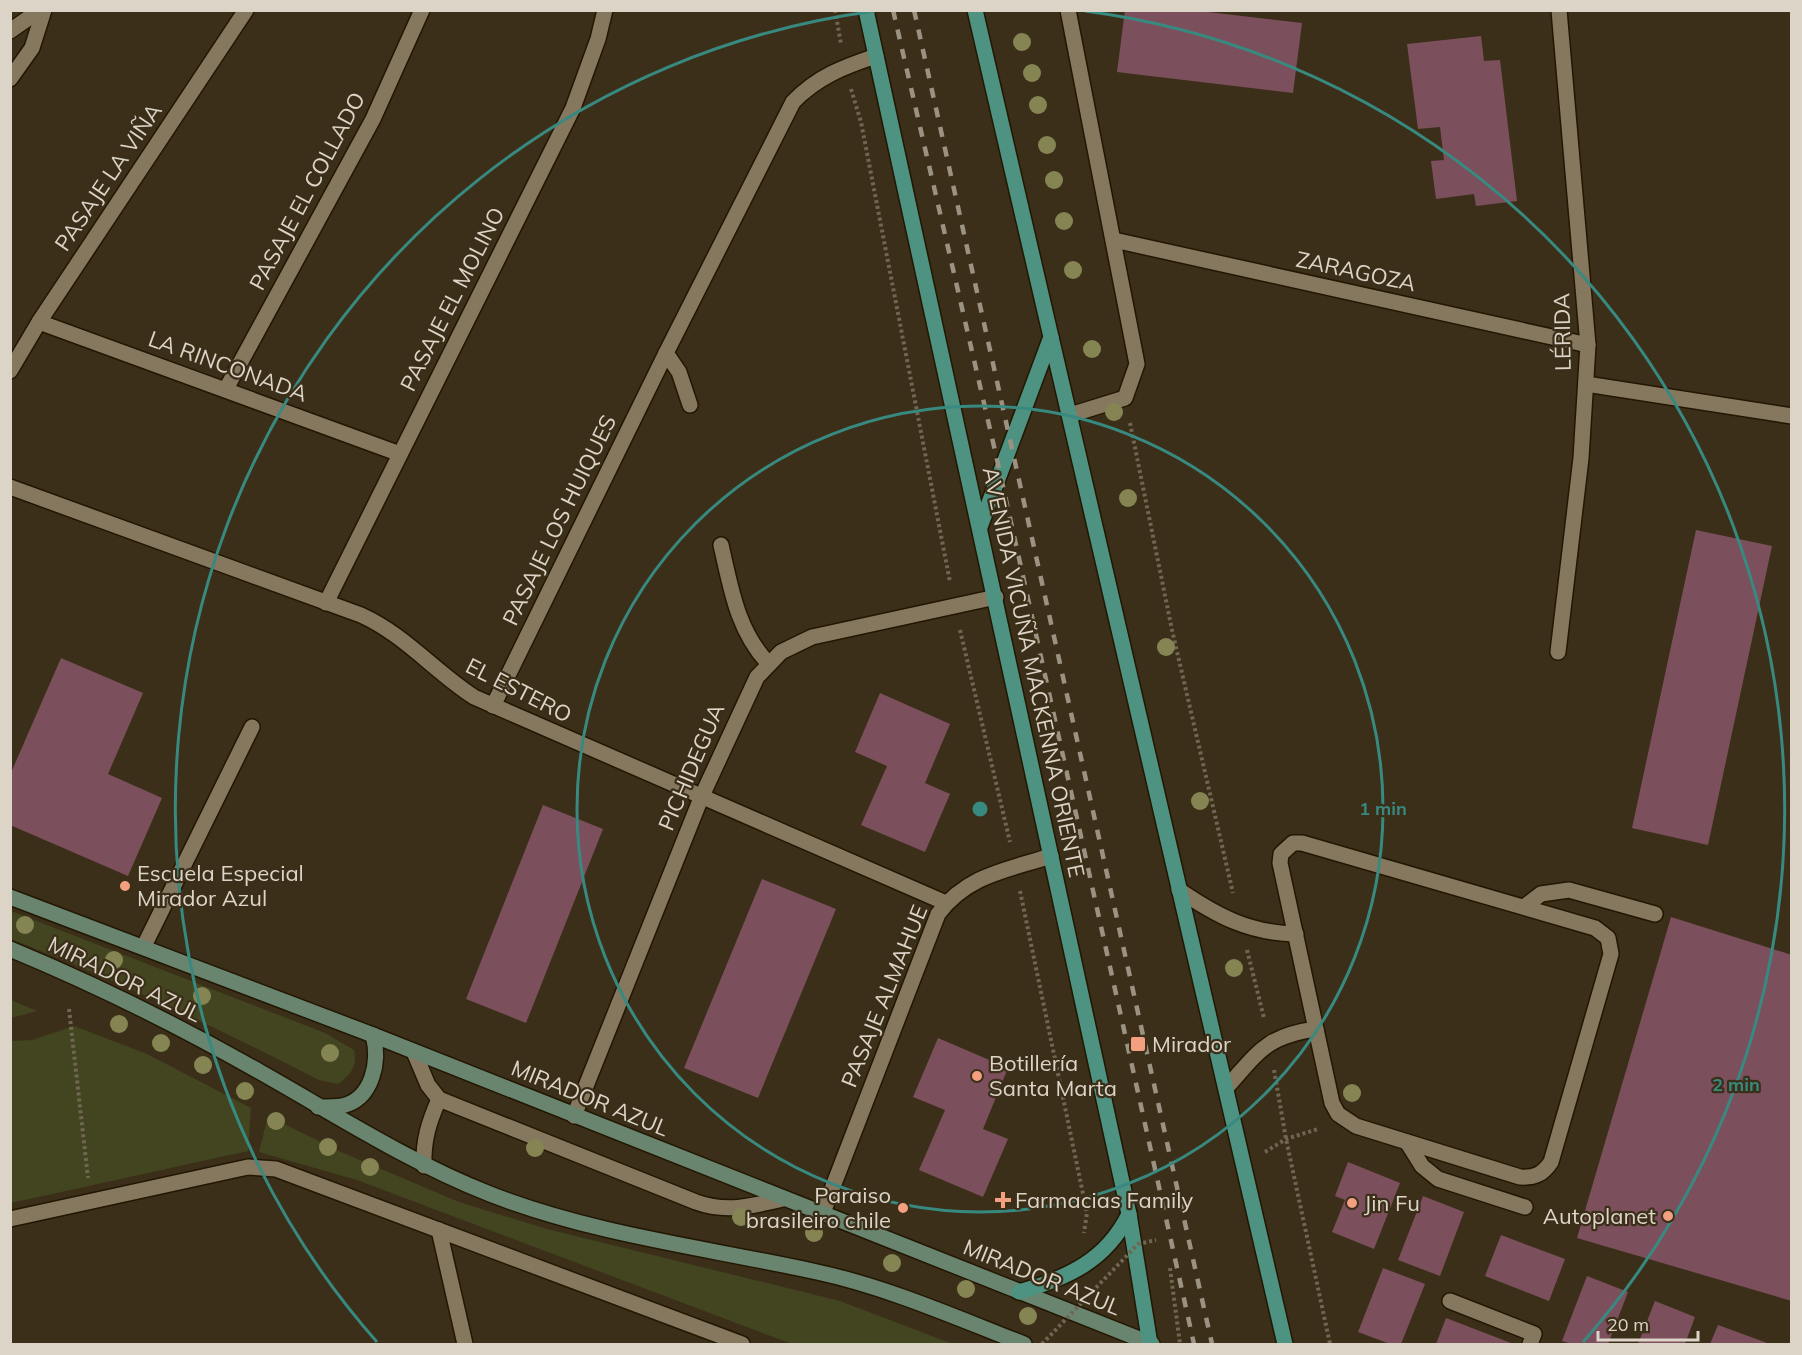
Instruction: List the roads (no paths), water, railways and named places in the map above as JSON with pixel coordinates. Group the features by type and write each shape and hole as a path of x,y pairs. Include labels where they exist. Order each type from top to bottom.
{"main road":[{"name":"AVENIDA VICUÑA MACKENNA ORIENTE","path":"866,10 1129,1214 1151,1344"},
{"path":"975,10 1285,1344"},
{"path":"980,527 1051,338"},
{"name":"MIRADOR AZUL","path":"10,897 144,946 373,1035 1151,1344"},
{"name":"MIRADOR AZUL","path":"10,950 145,1010 424,1166 533,1211 612,1231 818,1272 901,1298 1024,1344"},
{"path":"318,1107 342,1106 354,1101 362,1094 373,1075 376,1062 373,1035"},
{"path":"1019,1292 1063,1278 1081,1268 1109,1246 1129,1214"}],"street":[{"path":"10,31 42,10"},
{"path":"10,79 32,48 42,10"},
{"name":"PASAJE LA VIÑA","path":"10,371 39,322 246,10"},
{"name":"PASAJE EL COLLADO","path":"226,389 373,119 422,10"},
{"name":"PASAJE EL MOLINO","path":"326,603 573,108 598,39 605,10"},
{"path":"1068,10 1137,364 1125,398 1070,415"},
{"name":"LÉRIDA","path":"1558,652 1581,458 1588,345 1559,10"},
{"name":"PASAJE LOS HUIQUES","path":"493,706 666,353 794,102 825,75 876,56"},
{"name":"ZARAGOZA","path":"1114,240 1588,345"},
{"name":"LA RINCONADA","path":"39,322 400,454"},
{"path":"666,353 679,372 690,405"},
{"path":"1586,384 1791,416"},
{"name":"EL ESTERO","path":"10,487 361,615 394,632 457,686 493,706 946,903"},
{"path":"721,545 741,622 756,650 768,663"},
{"name":"PICHIDEGUA","path":"574,1116 701,798 748,692 768,663 796,643 812,637 996,597"},
{"path":"144,946 252,727"},
{"path":"1293,843 1302,843 1602,931 1611,946 1599,996 1551,1162 1538,1175 1520,1177 1346,1121 1338,1114 1332,1103 1296,934 1280,863 1281,854 1293,843"},
{"name":"PASAJE ALMAHUE","path":"822,1215 924,944 946,903 972,882 1052,856"},
{"path":"1179,890 1209,910 1240,926 1277,934 1296,934"},
{"path":"1524,907 1541,894 1569,890 1655,914"},
{"path":"1226,1088 1255,1054 1270,1042 1291,1033 1316,1029"},
{"path":"414,1052 428,1085 439,1099 708,1207 733,1209 783,1199"},
{"path":"424,1166 423,1147 426,1129 439,1099"},
{"path":"1407,1142 1422,1166 1438,1179 1525,1207"},
{"path":"10,1219 260,1166 276,1169 347,1194 742,1344"},
{"path":"439,1230 465,1344"},
{"path":"1450,1301 1534,1334 1530,1344"}],"railway":[{"path":"893,10 996,455 1194,1344"},
{"path":"914,10 1212,1344"}],"place":[{"name":"Escuela Especial Mirador Azul","path":"125,886"},
{"name":"Mirador","path":"1138,1044"},
{"name":"Botillería Santa Marta","path":"977,1076"},
{"name":"Farmacias Family","path":"1003,1200"},
{"name":"Jin Fu","path":"1352,1203"},
{"name":"Paraiso brasileiro chile","path":"903,1208"},
{"name":"Autoplanet","path":"1668,1216"}]}
